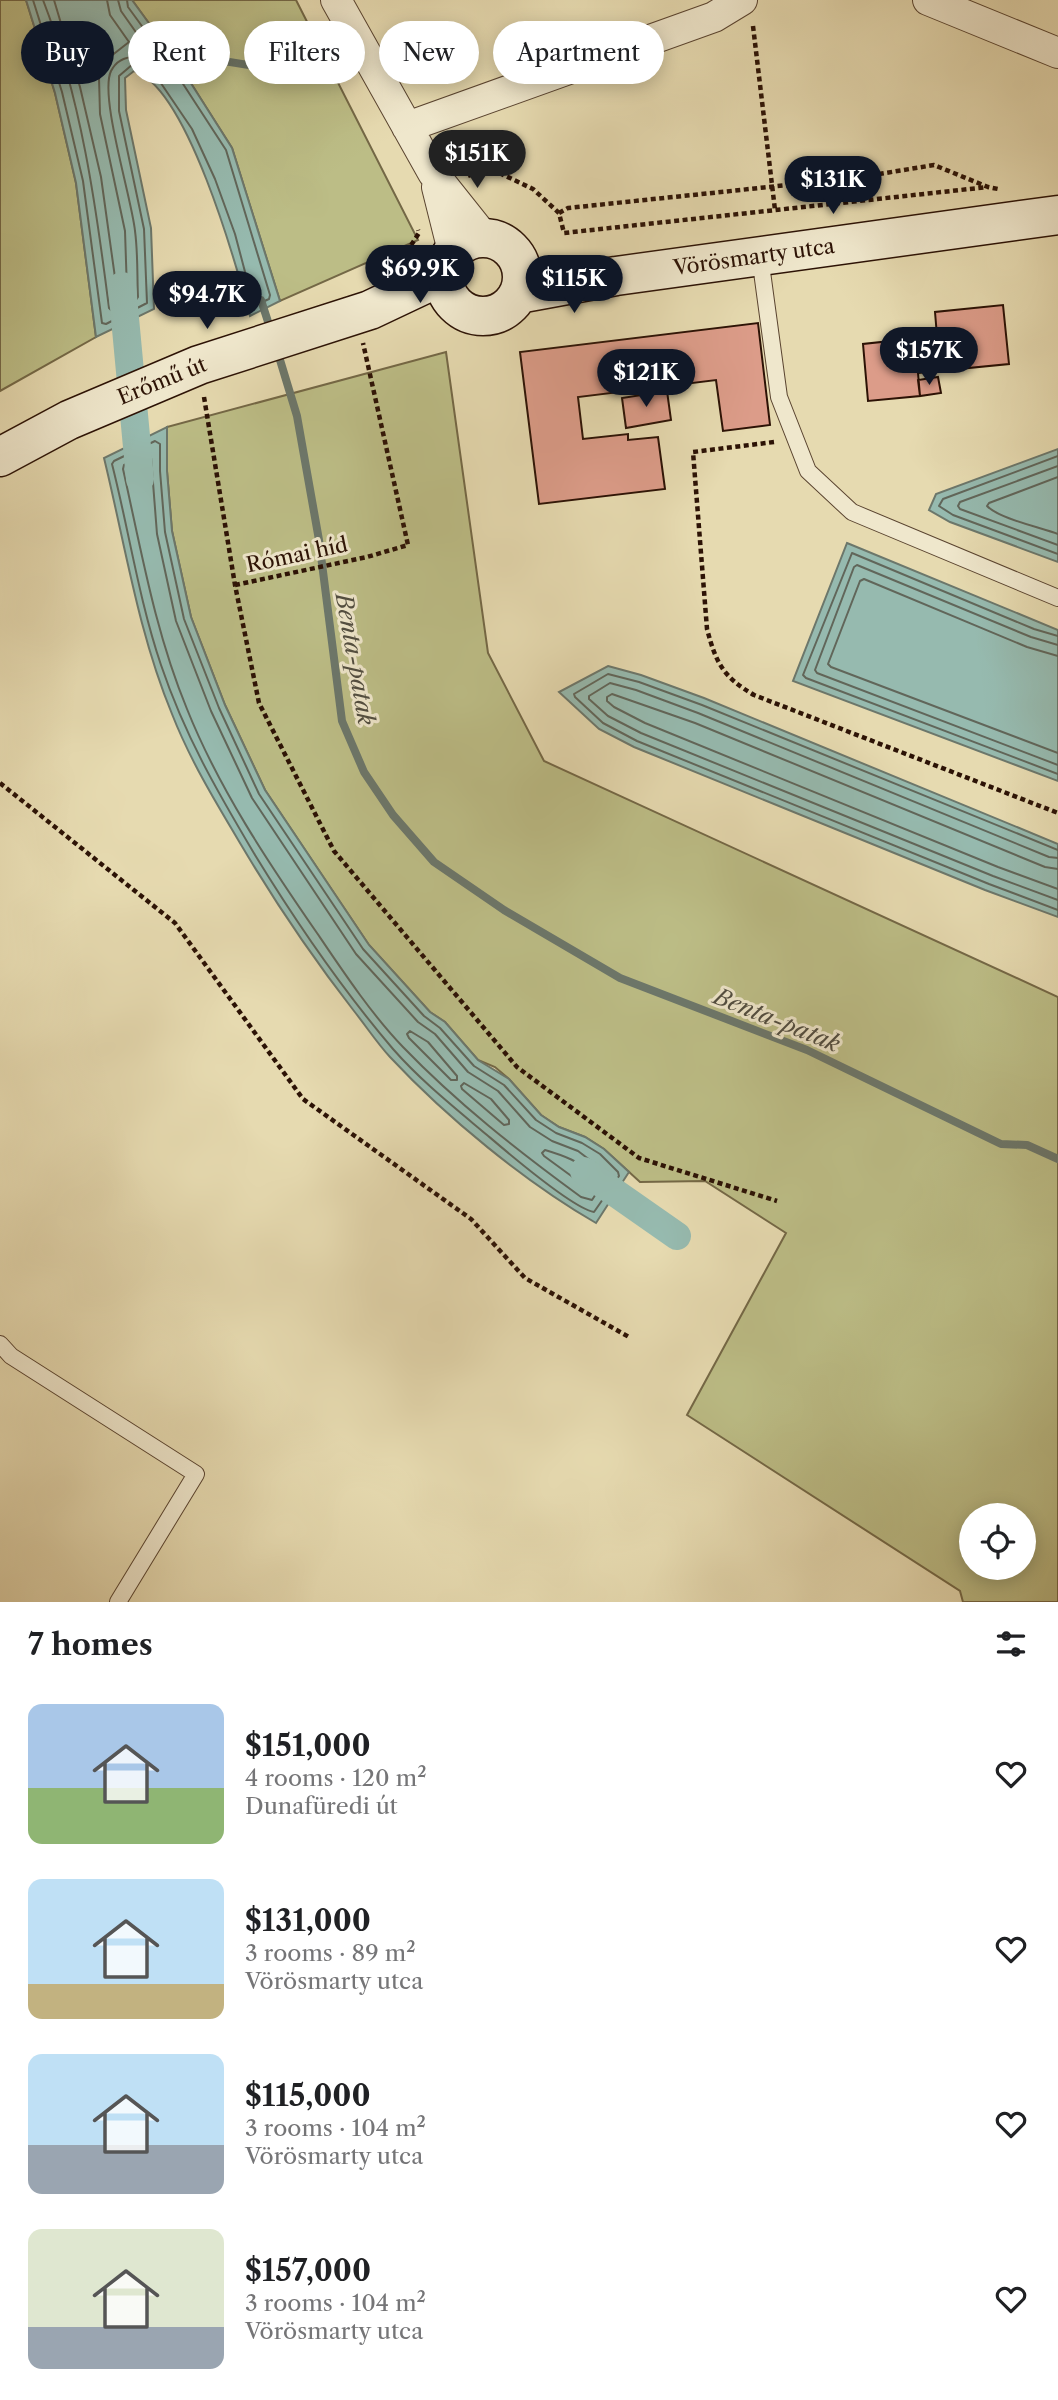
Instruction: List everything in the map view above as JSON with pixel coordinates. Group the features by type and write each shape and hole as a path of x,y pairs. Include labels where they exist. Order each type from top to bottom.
{"street":[{"path":"336,0 433,173 460,267 474,315 491,315 507,308 519,278 512,249 499,240 460,267"},
{"path":"928,0 1058,54"},
{"path":"407,127 714,17 747,12"},
{"name":"Vörösmarty utca","path":"519,278 616,276 1058,215"},
{"name":"Erőmű út","path":"0,457 69,420 199,365 363,313 460,267"}],"lane":[{"path":"760,256 779,397 808,471 852,512 1058,598"},
{"path":"0,1344 11,1356 196,1474 118,1602"}],"path":[{"path":"747,12 775,210"},
{"path":"463,134 458,155 467,176 489,168 533,189 559,213 564,233 988,187"},
{"path":"559,213 568,208 772,188 934,165 988,187 1000,189"},
{"path":"388,264 407,253 419,233 417,222"},
{"name":"Római híd","path":"235,584 367,557 408,545 363,313"},
{"path":"199,365 235,584 259,703 334,851 517,1067 639,1158 777,1201"},
{"path":"794,439 693,452 707,629 714,656 725,674 754,695 1058,813"},
{"path":"0,783 175,923 303,1099 471,1219 525,1278 629,1337"}],"green space":[{"path":"0,0 26,0 33,21 21,21 21,84 52,84 55,93 76,183 96,337 0,391"},
{"path":"132,0 296,0 307,21 244,21 244,84 339,84 418,240 280,301 232,148 191,84 230,84 230,21 147,21"},
{"path":"446,352 488,653 544,761 1058,997 1058,1602 963,1602 960,1591 687,1415 786,1233 705,1181 640,1182 604,1149 541,1115 509,1079 495,1067 478,1060 445,1022 430,1012 369,945 265,790 225,705 191,617 172,531 167,471 167,427"}],"water":[{"path":"26,0 132,0 147,21 128,21 128,76 125,78 126,110 151,228 154,309 96,337 76,183 52,84 114,84 114,21 33,21"},
{"path":"154,84 191,84 232,148 280,301 250,316 207,180 173,109"},
{"path":"167,427 167,471 172,531 191,617 225,705 265,790 369,945 430,1012 445,1022 478,1060 509,1079 541,1115 604,1149 629,1172 596,1223 541,1188 487,1147 436,1103 385,1052 286,917 198,770 172,714 150,652 104,458"},
{"path":"1058,449 1058,562 950,522 929,510 936,494"},
{"path":"847,543 1058,630 1058,781 793,681"},
{"path":"608,666 704,698 1058,844 1058,917 985,890 634,747 599,729 559,692"}],"building":[{"path":"1003,305 1009,364 918,373 920,396 868,401 863,344 937,336 935,312"},
{"path":"758,323 770,425 723,431 716,380 578,397 583,439 628,434 628,440 658,437 665,489 539,504 520,352"},
{"path":"938,377 941,393 920,396 918,380"},
{"path":"667,391 671,420 626,428 622,398"}],"waterway":[{"path":"230,62 244,64"},
{"path":"122,286 140,479"},
{"name":"Benta-patak","path":"261,300 271,331"},
{"name":"Benta-patak","path":"277,350 297,416 319,540 342,721 364,772 393,815 434,862 504,910 620,978 807,1050 1001,1144 1027,1145 1058,1159"},
{"path":"584,1171 677,1236"}]}
